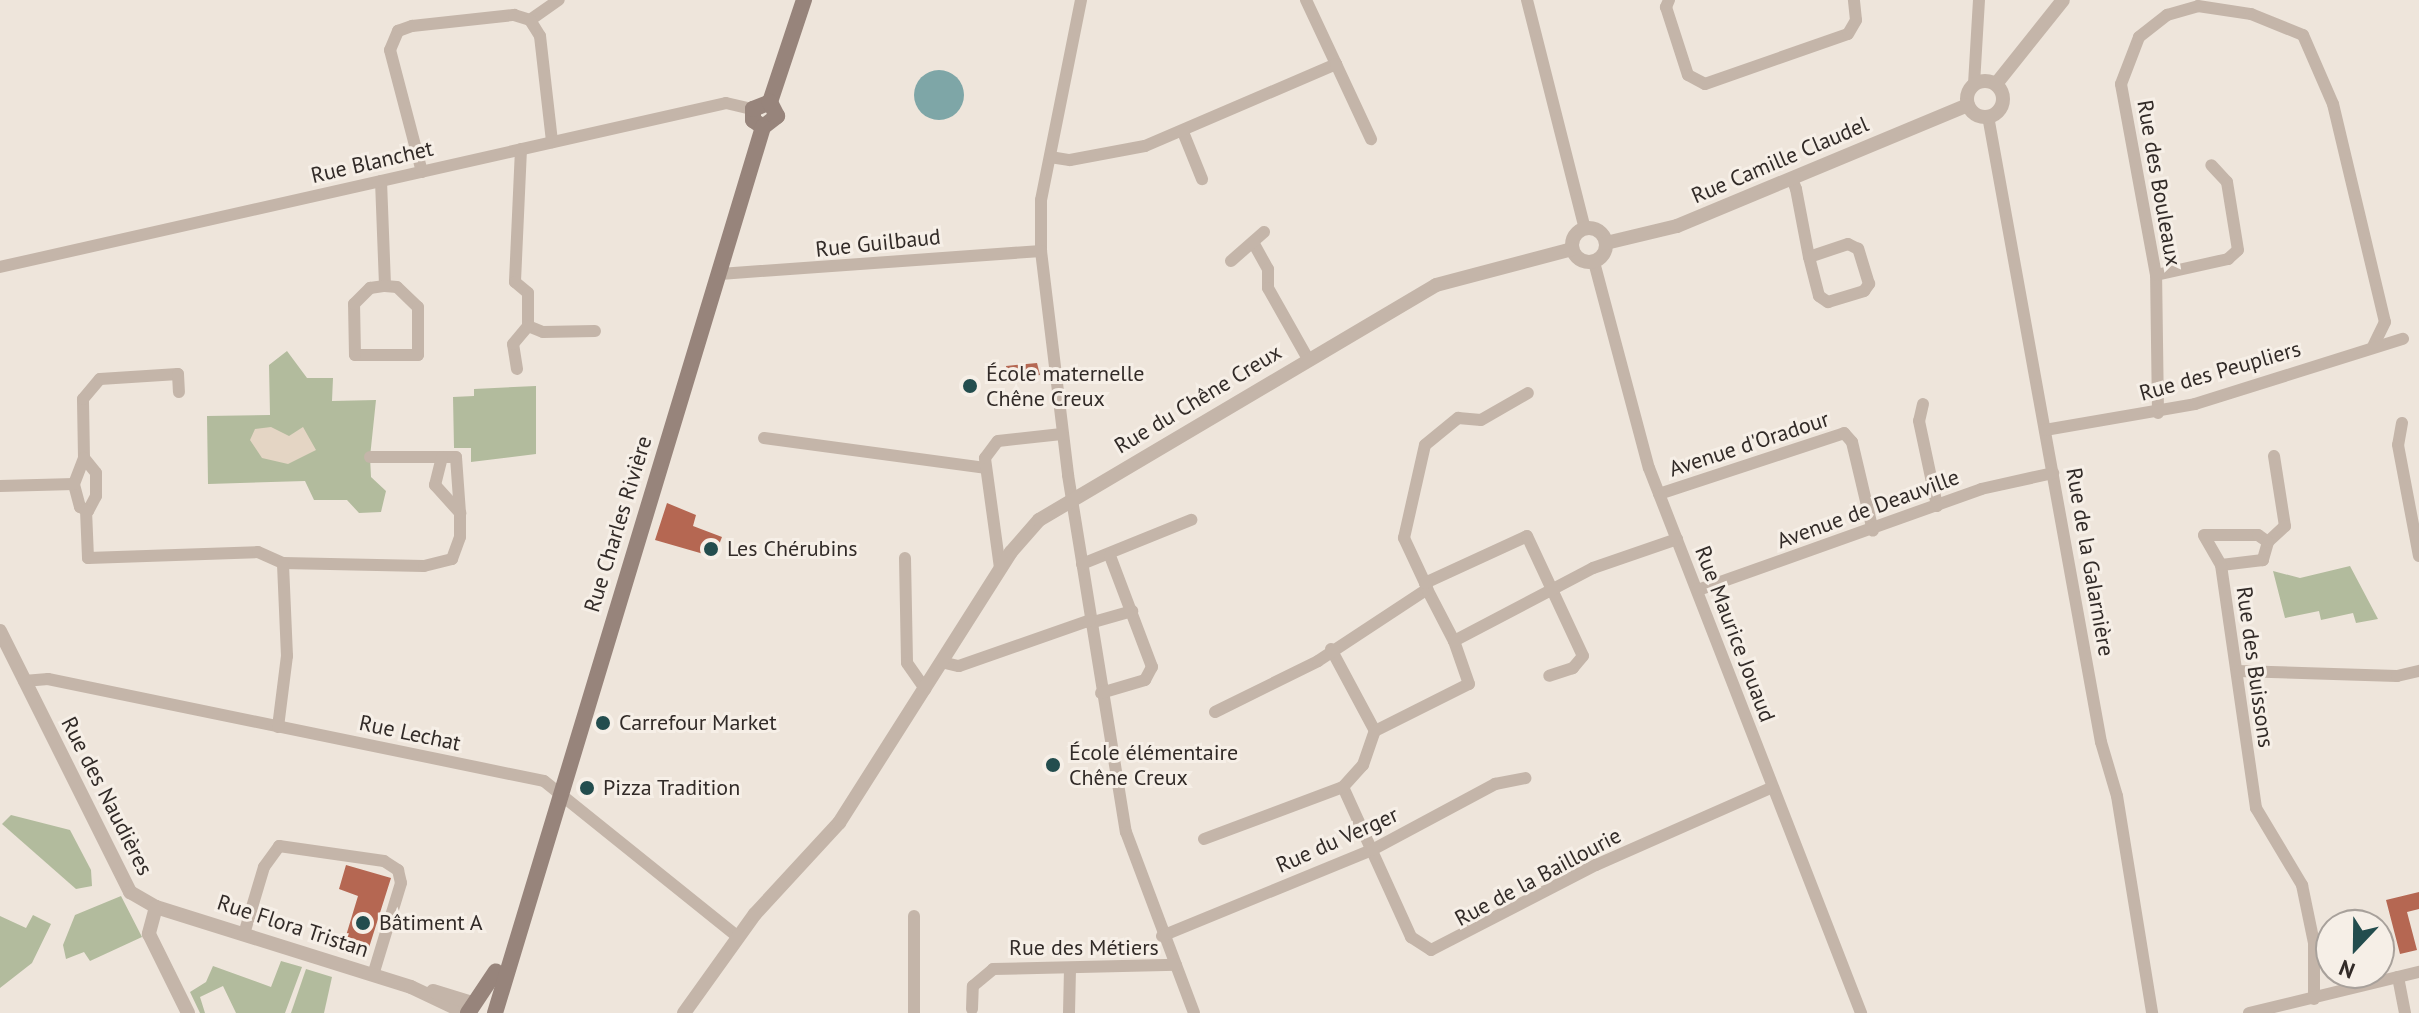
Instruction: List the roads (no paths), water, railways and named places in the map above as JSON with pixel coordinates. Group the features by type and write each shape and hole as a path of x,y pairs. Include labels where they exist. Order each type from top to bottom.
{"main road":[{"name":"Rue Charles Rivière","path":"479,1007 514,934 763,127 776,120 770,102 804,0"},
{"path":"763,127 753,120 753,109 770,102"}],"street":[{"path":"530,20 559,0"},
{"path":"1081,0 1040,209 1041,251 1062,434 1101,693 1126,832 1162,936 1194,1013"},
{"path":"1306,0 1371,139"},
{"path":"1527,0 1585,229"},
{"path":"1669,0 1666,7 1688,75 1705,84 1848,34 1856,20 1854,0"},
{"path":"1979,0 1974,84 1968,105 1988,116 2003,102 1996,84"},
{"path":"1996,84 2063,0"},
{"name":"Rue des Bouleaux","path":"2158,413 2156,275 2125,114 2126,65 2139,37 2167,15 2198,6 2274,19 2303,35 2333,104 2385,322 2373,347"},
{"path":"422,172 390,50 398,31 514,15 530,20 540,36 552,142"},
{"path":"1050,157 1078,159 1145,146 1336,64"},
{"path":"1974,84 1996,84"},
{"name":"Rue Blanchet","path":"0,267 726,103 753,109"},
{"name":"Rue Camille Claudel","path":"1606,243 1677,226 1968,105"},
{"name":"Rue de la Galarnière","path":"1988,116 2101,742 2117,796 2152,1013"},
{"path":"1183,132 1202,179"},
{"path":"517,369 513,344 528,326 528,293 515,282 521,149"},
{"path":"2156,275 2228,259 2238,250 2227,182 2211,165"},
{"path":"1792,179 1809,257 1819,296 1828,302 1864,291 1869,284 1858,249 1848,244 1809,257"},
{"path":"381,181 385,286"},
{"path":"1585,229 1600,232 1606,243 1594,262 1580,260 1572,249 1575,236 1585,229"},
{"path":"1231,261 1254,244 1264,232"},
{"path":"1254,244 1268,269 1268,288 1308,359"},
{"name":"Rue du Chêne Creux","path":"684,1013 738,937 839,823 1000,568 1028,531 1072,497 1436,285 1572,249"},
{"name":"Rue Guilbaud","path":"720,274 1041,251"},
{"name":"Rue Maurice Jouaud","path":"1594,262 1659,494 1861,1013"},
{"path":"385,286 397,287 418,307 418,355 355,355 354,304 370,288 385,286"},
{"path":"528,326 543,332 595,331"},
{"name":"Rue des Peupliers","path":"2045,430 2158,413 2403,339"},
{"path":"179,392 178,374 100,379 83,399 84,458 74,484 86,510 88,558 258,552 283,563 446,561 456,554 460,513 456,457 370,457"},
{"path":"1204,839 1343,787 1363,765 1375,731 1469,684 1454,641 1404,538 1425,445 1458,418 1481,420 1528,393"},
{"path":"1923,404 1919,421 1937,506"},
{"path":"2402,423 2398,445 2419,556"},
{"name":"Avenue d'Oradour","path":"1659,494 1844,433 1852,442 1873,531"},
{"path":"1000,568 985,468 994,443 1062,434"},
{"path":"764,438 985,468"},
{"name":"Rue des Buissons","path":"2221,565 2263,560 2268,542 2285,526 2274,456"},
{"path":"442,457 435,485 460,513"},
{"path":"84,458 92,461 97,482 86,510"},
{"name":"Avenue de Deauville","path":"1698,590 1873,531 1981,489 2053,473"},
{"path":"0,486 74,484"},
{"path":"1082,564 1110,556 1191,520"},
{"name":"Rue des Buissons","path":"2268,542 2258,535 2204,535 2221,565 2237,671 2235,693 2256,808 2302,885 2314,943 2314,999"},
{"path":"1215,712 1331,649 1426,586 1527,536 1555,590 1583,656 1573,668 1549,676"},
{"path":"1454,641 1593,568 1677,539"},
{"path":"1101,693 1145,680 1152,667 1110,556"},
{"path":"905,558 907,663 925,689"},
{"path":"278,727 287,656 283,563"},
{"path":"941,662 959,666 1090,621 1132,611"},
{"name":"Rue des Naudières","path":"0,631 124,885 156,907"},
{"path":"1331,649 1375,731"},
{"path":"2237,671 2397,676 2419,671"},
{"name":"Rue Lechat","path":"24,681 48,679 544,781 738,937"},
{"name":"Rue du Verger","path":"1162,936 1372,850 1495,784 1525,778"},
{"path":"1343,787 1372,850"},
{"name":"Rue de la Baillourie","path":"1372,850 1411,937 1435,950 1596,865 1773,787"},
{"path":"244,934 264,867 279,846 384,861 398,870 401,883 373,975"},
{"path":"156,907 149,934 188,1013"},
{"name":"Rue Flora Tristan","path":"156,907 479,1007"},
{"path":"914,916 914,1013"},
{"name":"Rue des Métiers","path":"972,1009 973,986 993,969 1176,965"},
{"path":"1069,1013 1070,969"},
{"path":"2249,1013 2272,1011 2419,972"},
{"path":"2398,977 2405,1013"}],"water":[{"path":"939,70 957,77 964,95 957,113 939,120 921,113 914,95 921,77"}],"place":[{"name":"École maternelle Chêne Creux","path":"970,386"},
{"name":"Les Chérubins","path":"711,549"},
{"name":"Carrefour Market","path":"603,723"},
{"name":"École élémentaire Chêne Creux","path":"1053,765"},
{"name":"Pizza Tradition","path":"587,788"},
{"name":"Bâtiment A","path":"363,923"}]}
